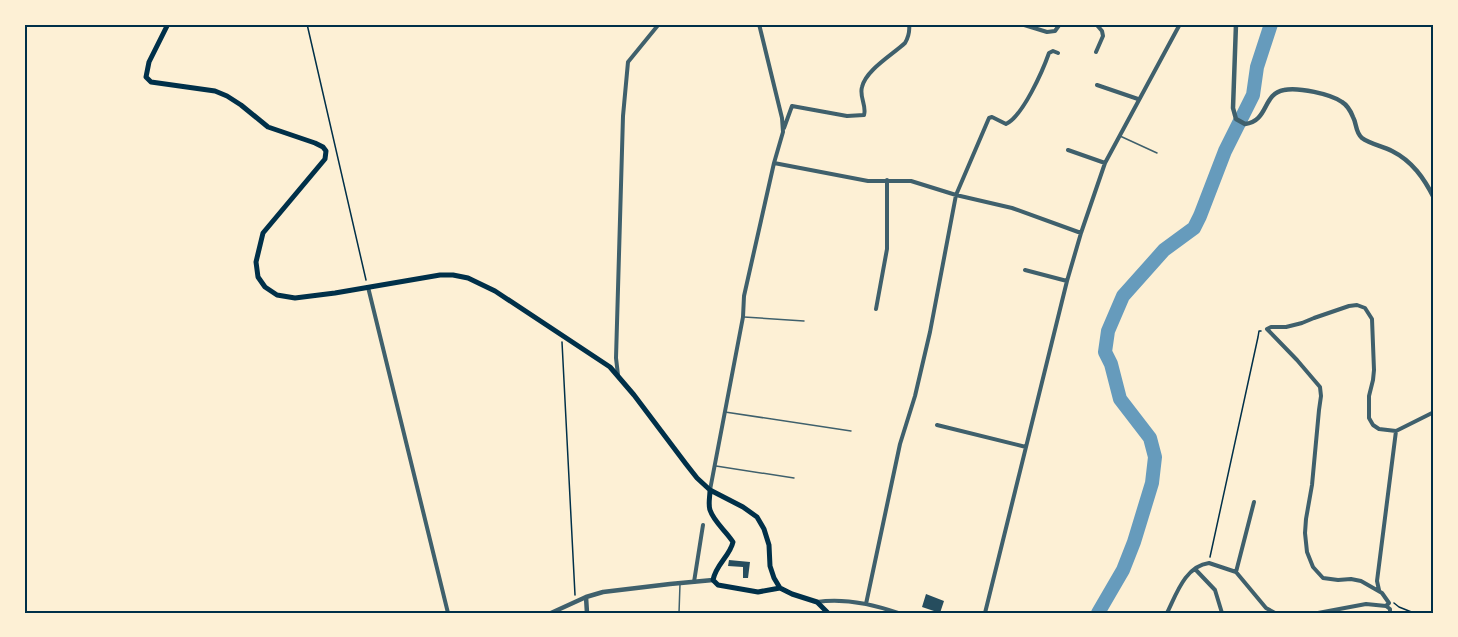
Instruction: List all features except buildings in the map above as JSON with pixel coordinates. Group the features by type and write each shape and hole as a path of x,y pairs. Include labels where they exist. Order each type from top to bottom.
{"main road":[{"path":"168,24 149,62 146,77 150,82 215,91 241,105 268,127 315,143 326,151 325,159 263,233 256,262 258,277 265,287 278,295 295,298 440,275 453,275 468,278 495,291 610,367 686,464 710,490 757,517 764,529 769,545 770,566 780,588 817,602 828,613"},
{"path":"710,490 709,508 713,517 733,542 713,580 718,585 758,592 780,588"}],"street":[{"path":"618,376 616,358 626,77 629,60 659,24"},
{"path":"759,24 782,118 783,132"},
{"path":"710,490 743,317 744,296 774,163 792,106 847,116 864,115 861,89 864,82 871,72 905,42 910,29 909,24"},
{"path":"1021,24 1047,32 1055,31 1060,24"},
{"path":"1096,24 1104,36 1096,52"},
{"path":"985,613 1081,233 1105,163 1180,24"},
{"path":"1236,24 1233,108 1236,119 1245,124 1256,121 1270,97 1284,90 1307,90 1339,100 1346,104 1354,118 1358,133 1363,139 1407,160 1428,185 1434,198"},
{"path":"866,604 900,444 915,396 930,332 956,195 989,118 992,117 1006,124 1015,118 1039,78 1049,53 1058,52"},
{"path":"1096,85 1138,99"},
{"path":"1068,150 1105,163"},
{"path":"774,163 868,181 911,181 956,195 1012,208 1081,233"},
{"path":"876,309 887,249 887,180"},
{"path":"1025,270 1067,282"},
{"path":"368,287 448,613"},
{"path":"1382,593 1360,581 1323,578 1313,567 1307,552 1305,533 1322,396 1320,387 1268,329 1302,324 1348,306 1357,305 1365,308 1372,319 1374,370 1368,396 1369,418 1373,425 1379,429 1396,431 1434,412"},
{"path":"937,424 1026,447"},
{"path":"1386,606 1389,603 1378,588 1377,581 1396,431"},
{"path":"1236,572 1254,502"},
{"path":"694,582 703,525"},
{"path":"1167,613 1185,578 1194,569 1209,563 1236,572 1266,608 1275,613"},
{"path":"1194,569 1215,590 1222,613"},
{"path":"551,613 603,592 713,580"},
{"path":"586,597 587,613"},
{"path":"817,602 832,599 866,604 898,613"},
{"path":"1318,613 1366,604 1386,606 1390,609 1390,613"}],"lane":[{"path":"1119,135 1157,153"},
{"path":"743,317 804,321"},
{"path":"724,412 851,430"},
{"path":"715,466 794,478"},
{"path":"679,613 680,583"}],"path":[{"path":"307,24 368,287"},
{"path":"1209,563 1259,331 1268,329"},
{"path":"562,335 575,602"},
{"path":"1382,593 1399,607 1414,613"}],"waterway":[{"path":"1098,613 1123,570 1134,542 1152,483 1155,457 1150,438 1120,399 1111,364 1105,352 1108,331 1123,296 1164,250 1194,228 1225,151 1253,95 1257,67 1271,24"}]}
